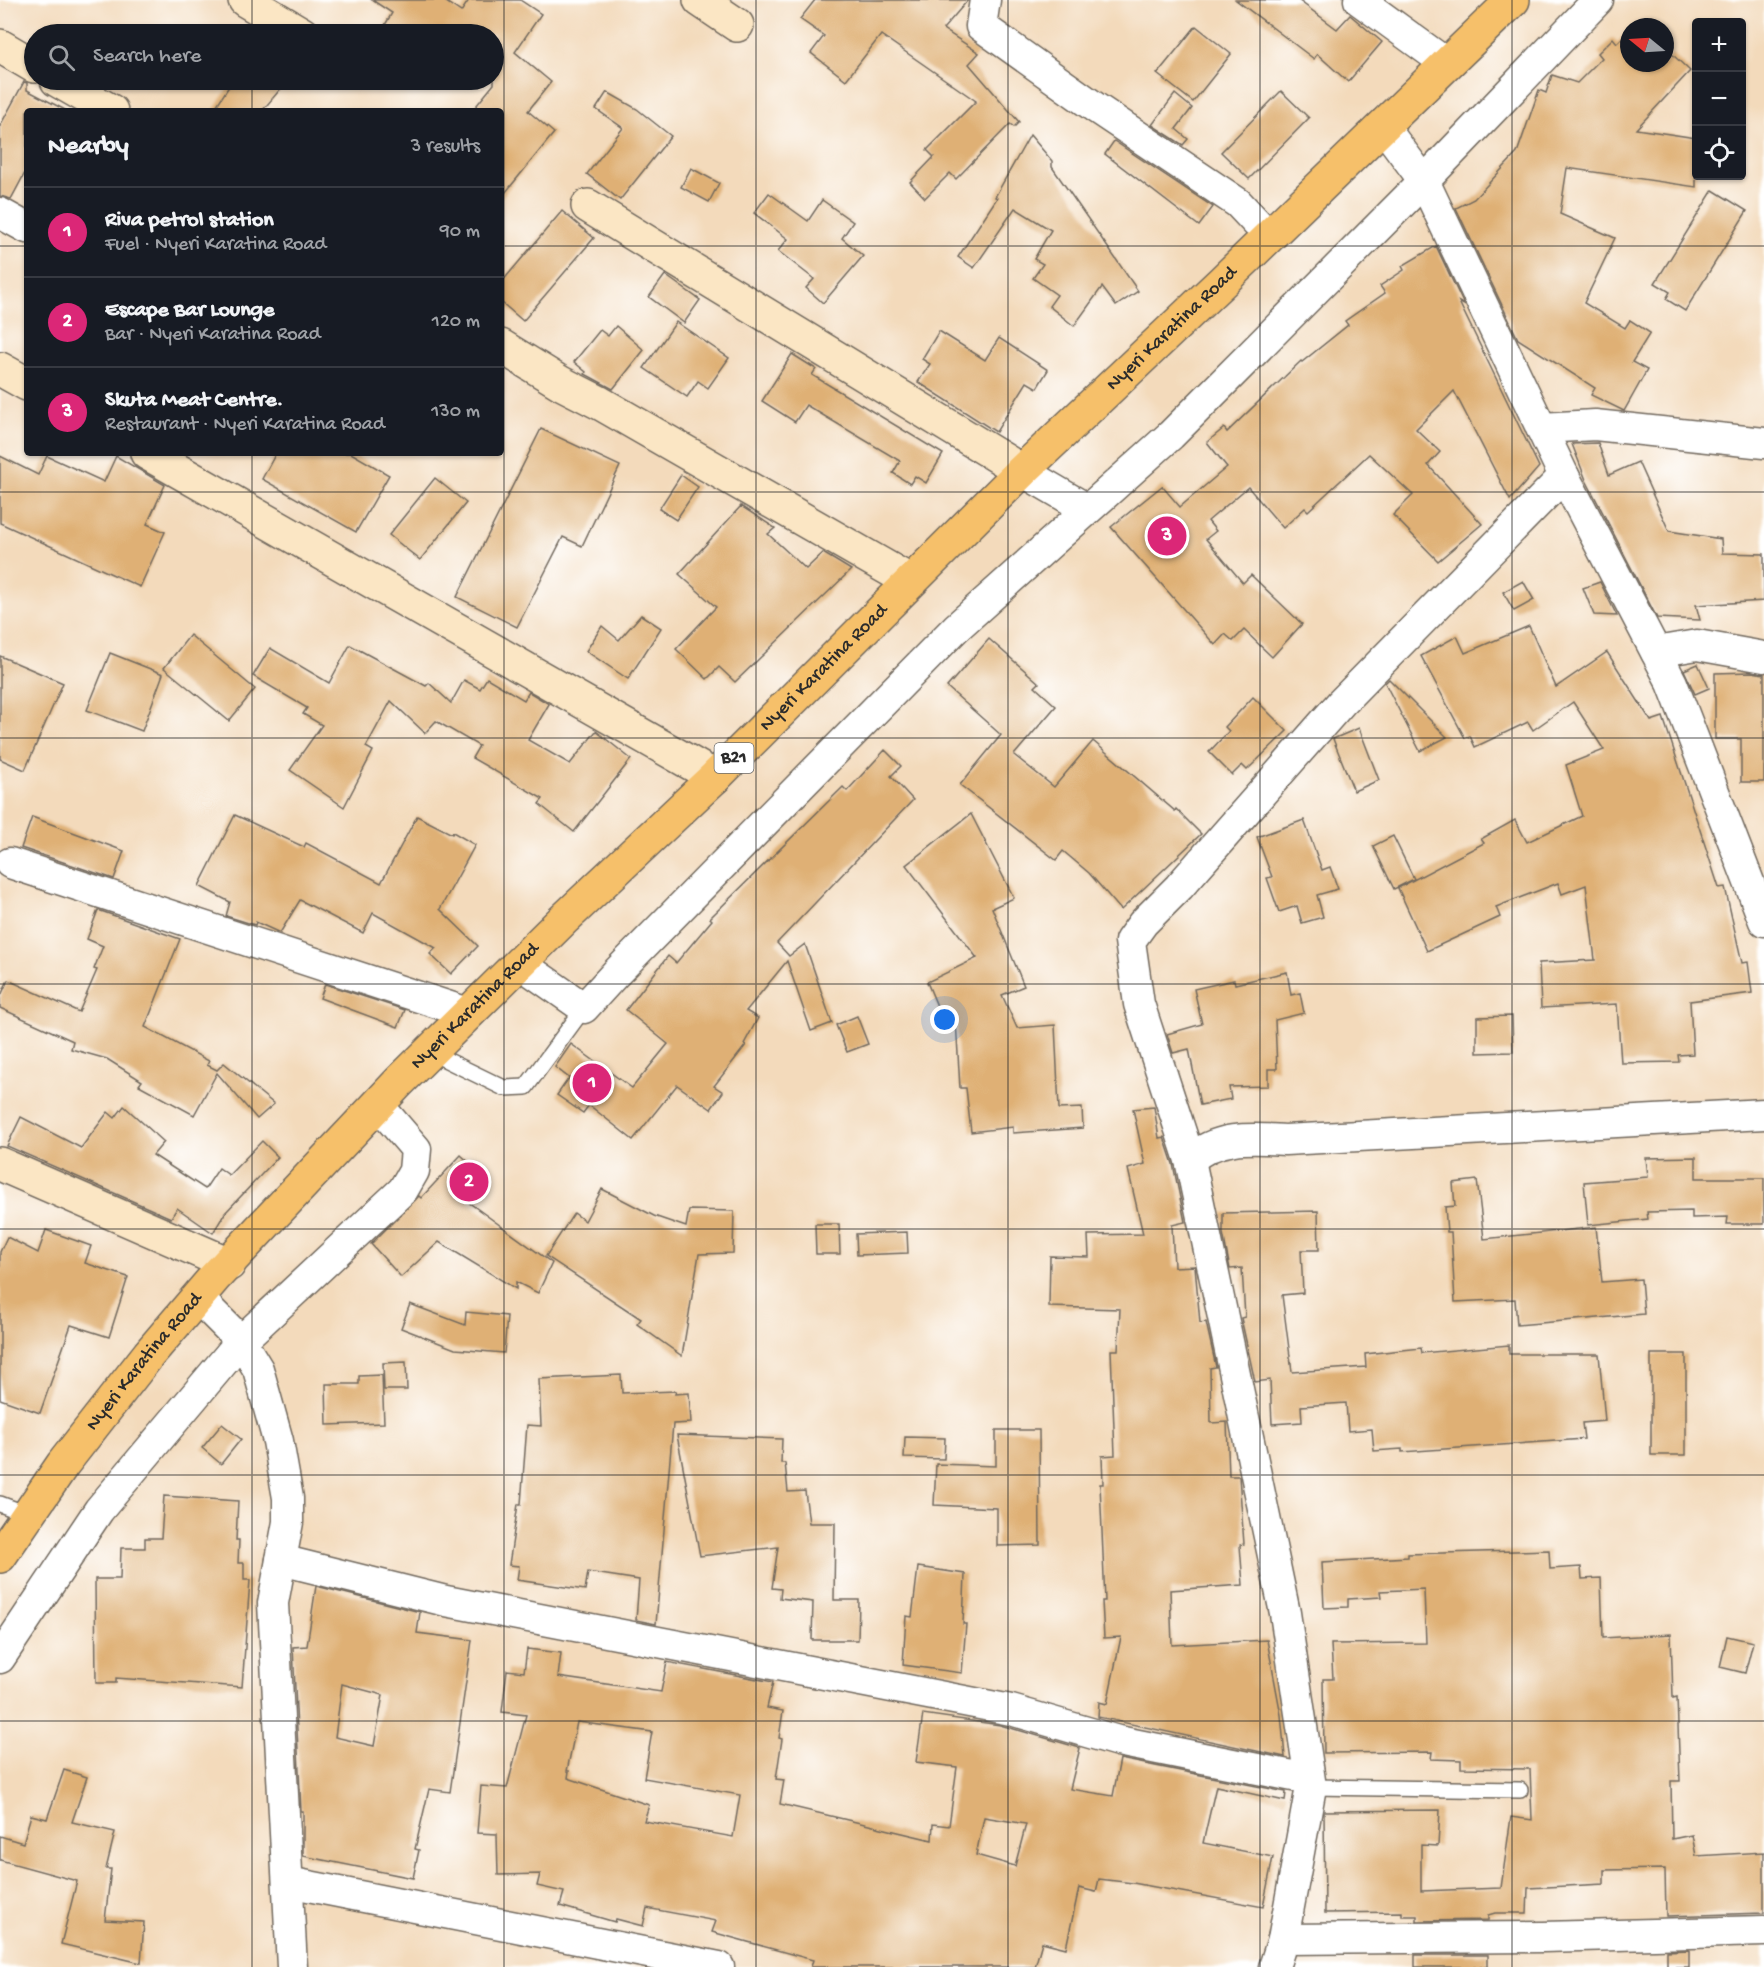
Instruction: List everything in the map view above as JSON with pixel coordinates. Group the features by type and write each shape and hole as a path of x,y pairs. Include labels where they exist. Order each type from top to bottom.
{"highway":[{"name":"Nyeri Karatina Road","path":"0,1556 14,1509 127,1382 197,1297 430,1052 563,920 715,777 1022,471 1513,0"}],"street":[{"path":"245,0 285,24"},
{"path":"700,0 737,25"},
{"path":"985,0 981,26 1096,108 1238,203 1269,236"},
{"path":"1359,0 1447,64"},
{"path":"521,964 584,1008 956,628 1171,435 1424,181 1598,0"},
{"path":"0,46 24,60"},
{"path":"74,90 106,108"},
{"path":"1383,126 1424,181 1564,476 1672,683 1764,921"},
{"path":"588,206 1022,471 1087,508"},
{"path":"0,213 24,226"},
{"path":"504,348 561,383 611,409 910,581"},
{"path":"0,369 24,382"},
{"path":"1541,428 1595,425 1764,443"},
{"path":"152,456 715,777"},
{"path":"1274,1967 1283,1939 1309,1783 1303,1724 1285,1613 1190,1160 1139,1004 1130,941 1143,923 1179,887 1341,703 1564,476"},
{"path":"1656,652 1696,645 1764,657"},
{"path":"10,863 468,1013"},
{"path":"0,1658 99,1510 241,1341 403,1190 414,1170 416,1149 379,1106"},
{"path":"1190,1160 1203,1148 1239,1138 1285,1140 1764,1114"},
{"path":"0,1164 229,1264"},
{"path":"197,1297 241,1341 258,1369 266,1390 278,1441 288,1498 288,1522 273,1603 292,1967"},
{"path":"282,1560 446,1601 1011,1710 1118,1741 1309,1783"},
{"path":"288,1882 718,1967"},
{"path":"1283,1939 1543,1937 1764,1931"}],"lane":[{"path":"430,1052 504,1088 526,1087 584,1008"},
{"path":"1309,1783 1520,1790"}],"building":[{"path":"372,0 443,0 461,12 469,0 520,0 541,14 515,52 551,82 528,111 554,133 504,194 504,108 474,108 489,90 504,90 504,24 386,24 392,13"},
{"path":"815,0 968,0 943,29 979,53 969,64 1019,122 1014,127 1010,124 956,179 950,173 925,198 910,182 934,157 927,150 976,101 881,35 846,80 811,53 824,36 800,19"},
{"path":"1236,0 1298,0 1337,29 1350,15 1382,42 1348,82 1317,54 1314,59"},
{"path":"1196,26 1231,54 1193,102 1157,74"},
{"path":"1613,38 1617,43 1620,40 1620,72 1674,72 1674,56 1690,71 1636,129 1692,137 1692,180 1696,180 1696,187 1567,168 1560,214 1615,238 1584,303 1625,328 1630,320 1650,333 1632,362 1647,370 1624,411 1591,395 1595,388 1518,339 1456,208 1474,199 1517,153 1539,90 1546,93 1552,75 1577,83 1602,58 1598,53"},
{"path":"24,82 24,90 61,108 24,108 24,175 11,199 0,196 0,126"},
{"path":"227,90 280,90 265,108 215,108"},
{"path":"1281,91 1309,118 1249,179 1221,152"},
{"path":"607,92 637,109 671,136 620,200 587,174 623,128 596,109"},
{"path":"1175,94 1192,108 1176,129 1188,139 1183,145 1152,125"},
{"path":"1030,135 1052,161 1052,167 1138,291 1116,306 1102,287 1074,326 1049,306 1057,295 1033,278 1043,264 1034,259 1051,230 1015,208 974,268 958,257 997,198 995,197"},
{"path":"1114,141 1213,207 1199,226 1105,154"},
{"path":"691,168 719,183 709,202 681,187"},
{"path":"1713,190 1747,211 1685,311 1666,299 1670,292 1655,283"},
{"path":"769,193 808,221 822,200 853,222 842,238 863,256 823,303 806,288 814,279 778,251 788,239 754,213"},
{"path":"562,211 594,238 523,321 504,305 504,279"},
{"path":"1436,246 1464,305 1459,302 1539,467 1510,500 1454,391 1416,429 1440,452 1428,465 1482,524 1438,561 1393,515 1413,495 1369,454 1308,511 1305,508 1283,528 1248,487 1208,521 1216,531 1206,539 1243,583 1251,575 1302,624 1272,657 1244,630 1233,641 1225,634 1215,645 1111,527 1162,486 1180,507 1227,467 1207,442 1224,428 1227,432 1301,361 1348,325 1345,321 1385,293 1380,286 1404,270 1402,266"},
{"path":"665,275 700,300 684,323 649,297"},
{"path":"676,322 729,358 708,388 698,381 687,397 644,368"},
{"path":"616,326 644,350 613,389 585,374 586,372 574,362 600,330 608,336"},
{"path":"939,331 985,360 999,338 1048,370 1037,388 1027,382 996,432 918,382 930,364 922,359"},
{"path":"792,354 816,369 812,375 943,454 926,483 915,476 910,484 893,473 900,461 806,405 795,422 762,401"},
{"path":"541,429 620,466 582,546 563,537 517,627 457,597"},
{"path":"1598,443 1609,475 1638,462 1669,531 1721,539 1722,553 1764,554 1764,601 1696,605 1700,620 1657,618 1586,480 1572,444"},
{"path":"0,456 38,475 47,456 104,482 116,456 165,485 147,524 165,532 140,587 0,523"},
{"path":"274,456 356,456 389,475 356,532 262,479"},
{"path":"681,475 698,487 676,520 659,509"},
{"path":"435,478 466,503 420,560 389,535"},
{"path":"741,506 775,528 768,534 806,569 823,553 851,570 735,682 719,667 707,679 676,649 716,607 679,574"},
{"path":"1523,581 1534,600 1514,611 1503,592"},
{"path":"1600,582 1617,616 1594,615 1583,588"},
{"path":"641,615 661,628 628,679 586,651 602,626 619,640"},
{"path":"1529,626 1556,687 1607,652 1651,721 1663,717 1719,888 1725,887 1742,963 1748,962 1752,993 1690,1001 1693,1054 1678,1055 1679,1062 1621,1063 1617,1004 1541,1008 1539,963 1595,960 1586,885 1562,894 1558,883 1496,907 1500,917 1427,951 1398,888 1484,843 1481,839 1515,820 1527,842 1582,816 1566,765 1604,750 1573,702 1533,730 1528,722 1475,747 1470,736 1465,738 1421,656 1457,636 1465,653"},
{"path":"190,635 255,689 229,721 164,668"},
{"path":"989,639 1039,683 1035,687 1056,706 1014,755 1054,787 1093,741 1175,811 1176,809 1201,834 1121,910 1089,873 1063,851 1056,860 960,785 1001,735 947,687"},
{"path":"350,645 426,686 429,683 451,703 464,680 480,689 487,678 524,700 529,692 549,704 528,740 570,764 596,731 631,759 574,832 539,804 543,799 472,758 479,746 436,721 425,733 391,701 366,747 373,751 344,807 290,770 322,725 303,714 307,708 253,676 270,648 329,683"},
{"path":"110,653 163,674 142,731 87,710"},
{"path":"0,656 63,683 25,770 0,759"},
{"path":"1698,664 1709,688 1695,694 1684,670"},
{"path":"1715,673 1764,674 1764,782 1741,782 1741,739 1715,739"},
{"path":"1389,679 1447,737 1420,751 1385,683"},
{"path":"1253,697 1287,731 1247,770 1242,765 1232,775 1209,752 1229,731 1225,727"},
{"path":"1359,728 1379,780 1354,791 1333,739"},
{"path":"885,750 901,766 891,776 913,800 777,943 789,956 805,944 832,1023 811,1031 787,961 746,1011 758,1018 744,1044 746,1045 714,1086 723,1092 711,1109 677,1085 633,1140 589,1105 583,1113 557,1095 569,1078 555,1067 571,1044 632,1088 668,1044 626,1010 668,956 676,963 712,920 710,918 843,787 847,791"},
{"path":"971,814 1014,898 992,908 1024,986 1002,995 1017,1028 1055,1025 1059,1109 1082,1108 1083,1128 1013,1133 1013,1127 971,1132 966,1088 960,1088 956,1020 945,1025 927,982 977,958 906,865"},
{"path":"235,815 304,847 306,843 381,883 417,816 452,834 453,832 475,845 440,909 478,946 451,974 430,954 436,948 373,913 363,933 300,900 280,933 256,922 255,925 226,916 230,902 199,886"},
{"path":"32,817 124,851 114,879 21,848"},
{"path":"1304,820 1322,870 1330,867 1338,889 1317,895 1323,917 1302,923 1297,906 1279,912 1267,878 1272,877 1257,837"},
{"path":"1393,836 1414,879 1394,889 1373,846"},
{"path":"98,910 180,939 145,1027 209,1061 207,1065 217,1070 224,1063 274,1104 257,1119 217,1073 194,1115 139,1085 142,1081 107,1059 71,1049 73,1041 0,1008 0,998 8,980 79,1012 97,970 94,969 103,946 87,939"},
{"path":"1287,972 1291,995 1300,993 1304,1013 1275,1020 1277,1069 1268,1069 1268,1086 1229,1087 1231,1099 1200,1105 1189,1049 1173,1053 1167,1034 1202,1024 1194,989 1234,980 1235,984"},
{"path":"325,984 405,1010 398,1027 320,998"},
{"path":"857,1016 868,1044 847,1052 836,1025"},
{"path":"1512,1016 1513,1052 1477,1053 1477,1017"},
{"path":"124,1106 164,1142 153,1155 205,1189 219,1168 229,1175 262,1141 278,1157 225,1213 213,1233 177,1208 171,1218 7,1146 21,1117 81,1148 108,1112 115,1118"},
{"path":"1154,1107 1159,1138 1164,1137 1173,1164 1185,1222 1172,1225 1174,1267 1195,1266 1200,1323 1206,1322 1216,1367 1210,1368 1211,1423 1227,1422 1229,1476 1239,1476 1244,1544 1240,1545 1243,1585 1170,1590 1172,1645 1267,1640 1281,1715 1285,1757 1098,1717 1099,1702 1107,1704 1121,1637 1104,1638 1102,1601 1105,1601 1100,1484 1103,1484 1102,1456 1115,1455 1111,1350 1118,1350 1120,1309 1049,1307 1050,1256 1089,1257 1088,1235 1143,1234 1128,1169 1145,1164 1133,1109"},
{"path":"461,1155 488,1180 468,1202 552,1263 538,1293 516,1282 516,1289 439,1242 401,1277 371,1244 419,1196 421,1198"},
{"path":"1696,1157 1696,1178 1764,1178 1764,1224 1727,1224 1728,1217 1692,1218 1692,1211 1647,1212 1648,1219 1588,1225 1584,1182 1648,1177 1646,1158"},
{"path":"1477,1180 1484,1239 1596,1227 1602,1282 1641,1279 1644,1314 1517,1325 1515,1299 1455,1302 1451,1232 1447,1232 1445,1207 1455,1206 1453,1183"},
{"path":"602,1189 654,1216 686,1227 689,1210 734,1211 733,1253 699,1254 682,1356 637,1324 641,1319 546,1256 574,1213 585,1221"},
{"path":"1318,1211 1319,1250 1301,1250 1303,1293 1282,1295 1292,1372 1366,1367 1365,1354 1421,1348 1422,1353 1509,1345 1509,1354 1599,1354 1605,1421 1582,1423 1584,1439 1402,1452 1402,1449 1374,1451 1372,1429 1348,1431 1346,1403 1301,1406 1302,1422 1272,1424 1270,1380 1255,1382 1241,1318 1245,1317 1242,1268 1230,1269 1223,1233 1223,1213"},
{"path":"815,1224 839,1224 840,1254 816,1254"},
{"path":"46,1230 91,1246 85,1263 128,1277 109,1337 71,1325 40,1413 0,1399 0,1252 7,1237 38,1253"},
{"path":"907,1232 908,1253 857,1255 856,1234"},
{"path":"410,1304 465,1325 466,1312 507,1316 504,1353 455,1349 401,1328"},
{"path":"1651,1354 1686,1354 1686,1455 1651,1455"},
{"path":"406,1362 407,1390 384,1390 383,1363"},
{"path":"382,1375 384,1423 327,1425 326,1384 359,1384 359,1376"},
{"path":"621,1375 622,1393 676,1391 675,1394 689,1393 691,1423 673,1424 656,1624 636,1620 639,1580 588,1572 585,1590 517,1580 519,1566 509,1565 518,1504 521,1504 527,1425 541,1426 539,1379"},
{"path":"222,1424 241,1439 221,1464 202,1448"},
{"path":"996,1430 1039,1430 1040,1545 997,1546 997,1508 934,1505 936,1464 996,1466"},
{"path":"677,1435 782,1439 781,1463 785,1463 788,1492 805,1491 809,1523 835,1523 834,1600 859,1600 858,1640 812,1640 813,1602 780,1598 781,1589 772,1588 778,1547 700,1556"},
{"path":"905,1437 945,1438 944,1459 904,1458"},
{"path":"164,1496 238,1501 236,1540 239,1540 238,1563 244,1563 244,1580 250,1580 242,1687 116,1678 116,1683 96,1683 95,1579 120,1579 121,1548 145,1548 145,1538 161,1538"},
{"path":"1549,1550 1550,1569 1581,1567 1582,1579 1601,1578 1603,1638 1671,1634 1673,1698 1677,1697 1680,1781 1671,1781 1672,1839 1692,1835 1696,1856 1764,1852 1764,1913 1666,1916 1665,1869 1604,1870 1604,1884 1528,1888 1527,1913 1495,1913 1488,1915 1488,1920 1417,1921 1417,1916 1402,1916 1402,1912 1325,1913 1324,1811 1440,1810 1438,1846 1421,1845 1421,1891 1501,1888 1511,1817 1532,1820 1530,1769 1461,1768 1461,1760 1431,1759 1432,1752 1324,1753 1323,1679 1333,1679 1331,1644 1426,1643 1424,1589 1380,1591 1381,1597 1348,1599 1348,1607 1324,1608 1322,1562 1408,1557 1408,1554"},
{"path":"918,1567 965,1574 963,1624 966,1624 962,1673 903,1665 906,1616 912,1617"},
{"path":"316,1586 420,1612 417,1633 472,1640 450,1792 429,1789 415,1849 419,1850 413,1878 303,1856 303,1811 301,1811 293,1647 307,1646","holes":["342,1684 383,1695 374,1746 335,1737"]},
{"path":"1727,1636 1753,1642 1745,1673 1720,1667"},
{"path":"527,1649 561,1653 558,1677 661,1692 667,1662 773,1682 767,1708 783,1711 779,1738 782,1739 776,1779 784,1780 780,1804 932,1840 933,1824 949,1826 957,1767 916,1762 923,1714 1000,1725 1080,1748 1070,1789 1113,1796 1120,1759 1286,1792 1285,1801 1216,1786 1203,1843 1273,1857 1263,1907 1099,1879 1096,1892 1079,1888 1066,1948 1042,1942 1035,1967 811,1967 813,1960 712,1932 716,1921 647,1908 643,1926 616,1919 615,1922 560,1906 564,1892 537,1886 540,1874 498,1875 497,1834 477,1833 481,1786 507,1788 526,1715 502,1712 507,1670 524,1672","holes":["577,1722 652,1732 644,1778 740,1795 733,1837 644,1821 649,1805 568,1778 569,1771 567,1771","984,1817 1026,1824 1015,1866 976,1855"]},
{"path":"64,1770 87,1777 72,1822 115,1832 106,1869 111,1869 105,1920 144,1922 141,1963 61,1944 77,1881 0,1860 0,1836 23,1843 31,1815 47,1819"},
{"path":"1689,1950 1689,1967 1667,1967 1667,1951"},
{"path":"1415,1955 1488,1955 1488,1967 1415,1967"}],"place":[{"name":"Skuta Meat Centre.","path":"1167,536"},
{"name":"Riva petrol station","path":"592,1083"},
{"name":"Escape Bar Lounge","path":"469,1182"}]}
